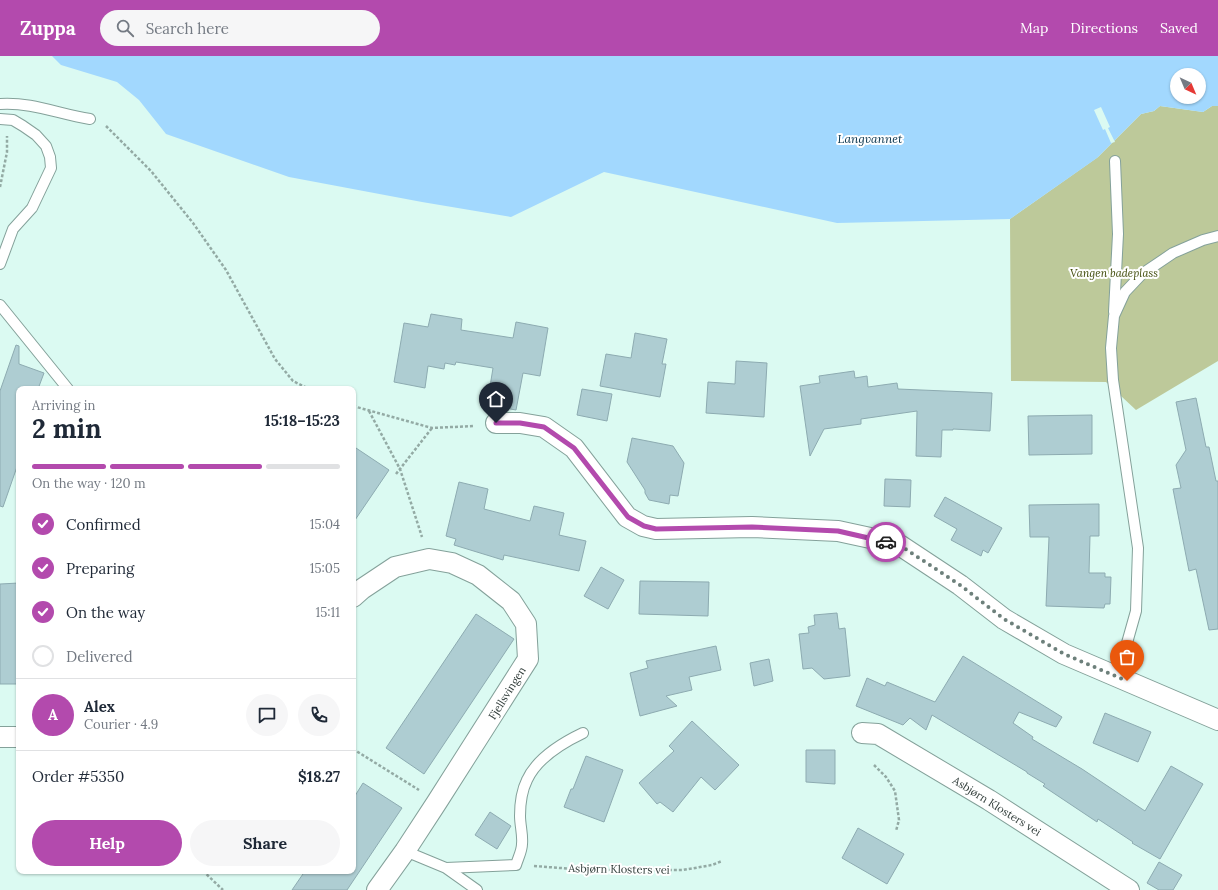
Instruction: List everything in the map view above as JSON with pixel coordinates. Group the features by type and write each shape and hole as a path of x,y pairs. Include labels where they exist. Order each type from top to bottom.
{"street":[{"path":"496,423 520,423 544,427 574,448 628,517 644,526 656,529 752,527 838,531 898,544 960,585 1004,619 1064,654 1218,720"},
{"name":"Fjellsvingen","path":"356,594 395,567 429,558 452,563 478,575 511,601 526,624 528,659 438,802 377,890"},
{"name":"Asbjørn Klosters vei","path":"862,733 878,734 884,737 989,800 1129,890"},
{"path":"0,738 16,736"}],"lane":[{"path":"0,104 33,105 71,116 90,119"},
{"path":"0,264 13,229 32,208 51,168 50,156 46,146 36,135 12,120 2,119"},
{"path":"1114,675 1125,650 1136,611 1138,548 1113,380 1111,348 1118,234 1115,162"},
{"path":"1114,316 1125,292 1142,274 1173,253 1203,240 1218,236"},
{"path":"0,305 66,386"},
{"path":"446,868 516,864 522,845 520,816 522,796 526,780 535,767 548,754 567,741 583,733"},
{"path":"405,851 446,868 477,890"}],"path":[{"path":"0,187 5,166 7,142 2,119"},
{"path":"90,119 107,126 150,171 189,217 226,270 275,359 293,380 304,386"},
{"path":"356,407 432,428 461,427 496,423"},
{"path":"369,411 400,469 429,558"},
{"path":"396,474 432,428"},
{"path":"356,751 438,802"},
{"path":"874,765 886,777 895,791 899,820 896,831"},
{"name":"Asbjørn Klosters vei","path":"516,864 587,870 683,870 712,865 722,861"},
{"path":"206,874 223,890"}],"green space":[{"name":"Vangen badeplass","path":"1160,106 1203,112 1212,106 1218,106 1218,361 1136,410 1106,382 1011,381 1010,219 1098,157 1141,114 1154,111"}],"water":[{"name":"Langvannet","path":"52,56 1218,56 1218,106 1212,106 1203,112 1160,106 1154,111 1141,114 1097,158 1010,219 837,223 604,172 511,217 289,177 166,134 139,100 117,82 61,65"}],"pier":[{"path":"1101,107 1110,127 1108,128 1115,142 1111,143 1094,110"}],"building":[{"path":"431,314 462,319 461,330 513,338 516,322 548,328 540,376 523,373 516,410 487,405 493,368 456,362 455,365 445,363 444,369 428,366 425,388 394,382 404,323 428,327"},
{"path":"635,333 667,339 662,364 666,364 660,397 600,386 606,354 631,358"},
{"path":"16,345 19,346 19,364 44,373 39,386 16,386 16,470 3,507 0,506 0,391"},
{"path":"736,361 767,363 764,417 706,413 708,382 735,384"},
{"path":"854,371 855,378 867,376 868,387 897,383 898,389 992,393 990,431 953,429 942,430 941,457 916,456 917,411 861,419 861,424 824,429 810,456 800,386 820,383 819,376"},
{"path":"582,389 612,394 607,421 577,415"},
{"path":"1196,398 1206,447 1209,447 1216,481 1218,481 1218,629 1209,630 1196,569 1189,571 1173,489 1181,488 1176,465 1186,450 1176,402"},
{"path":"1092,415 1092,454 1029,455 1028,416"},
{"path":"632,438 673,446 684,463 678,496 670,495 669,504 649,500 645,490 627,462"},
{"path":"356,448 389,470 356,519"},
{"path":"885,479 911,480 910,507 884,506"},
{"path":"459,482 488,489 484,509 530,521 534,506 564,513 559,535 586,541 579,571 504,555 503,560 454,545 456,539 446,536"},
{"path":"945,497 1002,528 988,553 983,550 981,556 951,540 957,529 934,516"},
{"path":"1099,504 1099,536 1090,536 1089,573 1105,573 1105,577 1111,577 1110,604 1105,604 1104,608 1046,606 1049,537 1030,537 1029,505"},
{"path":"601,567 624,580 608,609 584,596"},
{"path":"640,581 709,582 708,616 639,614"},
{"path":"16,583 16,684 0,684 0,584"},
{"path":"837,613 839,629 845,628 850,676 824,679 812,668 803,669 799,634 809,633 808,627 815,625 814,615"},
{"path":"476,614 514,639 424,774 386,748"},
{"path":"716,646 721,670 689,677 692,690 666,696 677,706 640,716 630,673 648,668 646,661"},
{"path":"963,656 1062,717 1056,727 1019,712 1013,723 1033,737 1032,739 1082,769 1145,811 1171,766 1203,784 1160,859 1132,843 1133,842 1098,819 1097,822 1043,786 1045,784 1027,772 932,715 926,730 910,718 903,725 856,706 867,678 885,686 887,682 935,702"},
{"path":"769,659 773,681 754,686 750,663"},
{"path":"1105,713 1151,732 1138,762 1093,743"},
{"path":"692,721 739,765 715,790 701,777 673,812 660,802 657,804 639,783 674,751 669,746"},
{"path":"806,750 835,750 835,784 806,782"},
{"path":"586,756 623,770 604,822 564,807"},
{"path":"363,783 402,808 347,890 292,890 303,874 356,874 356,794"},
{"path":"490,812 511,826 497,849 475,835"},
{"path":"858,828 904,854 887,884 842,858"},
{"path":"1159,862 1182,875 1173,890 1159,890 1147,883"}],"way so far":[{"path":"886,542 898,544 960,585 1004,619 1064,654 1127,681"}],"route":[{"path":"496,423 520,423 544,427 574,448 628,517 644,526 656,529 752,527 838,531 886,542"}]}
